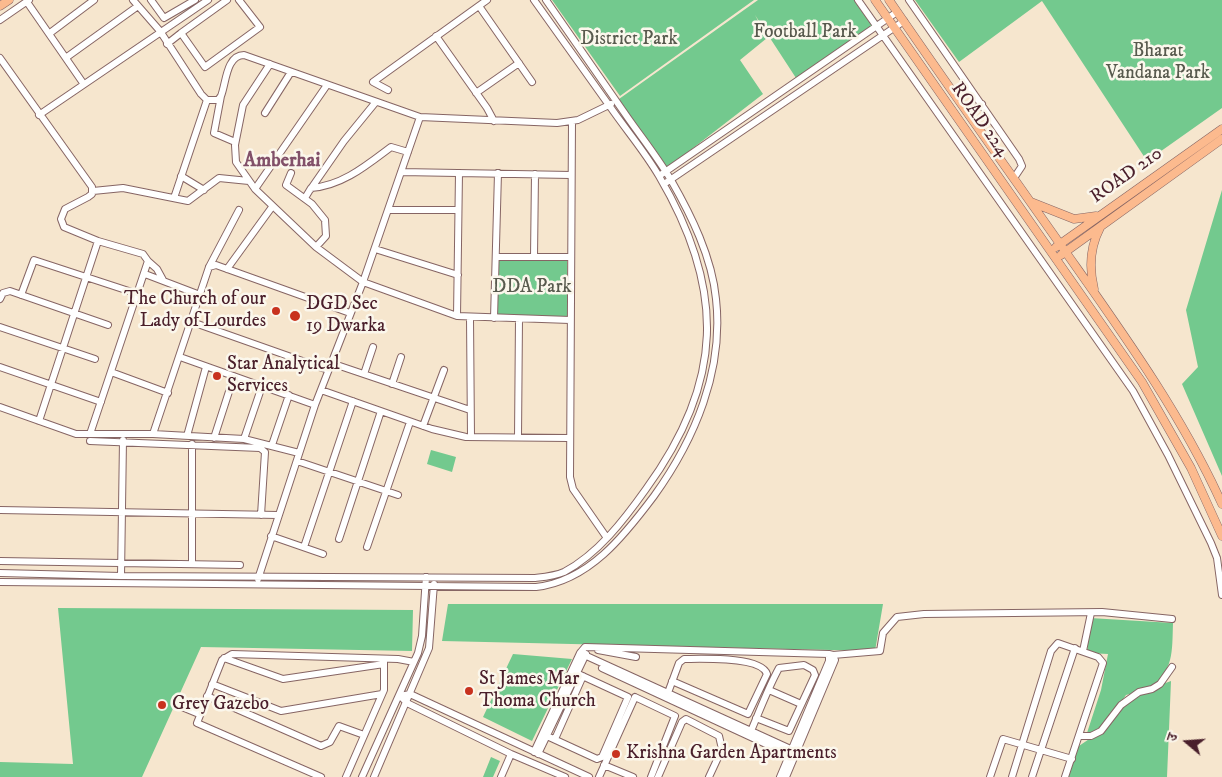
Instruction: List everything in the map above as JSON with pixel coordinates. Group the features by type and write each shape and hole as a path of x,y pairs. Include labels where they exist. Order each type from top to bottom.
{"main road":[{"path":"0,6 9,0"},
{"name":"ROAD 224","path":"875,0 1146,388 1191,468 1222,536"},
{"name":"ROAD 224","path":"888,0 1066,252 1155,382 1202,462 1222,504"},
{"name":"ROAD 210","path":"1056,259 1206,145 1221,130"},
{"name":"ROAD 210","path":"1050,251 1100,215 1206,145 1222,140"},
{"path":"1030,201 1074,219 1100,215"},
{"path":"1095,294 1091,262 1095,238 1101,226"}],"street":[{"path":"50,33 94,0"},
{"path":"133,0 160,31 201,94 207,100 218,100 221,96"},
{"path":"150,0 164,18 195,0"},
{"path":"39,114 208,0"},
{"path":"167,44 227,0"},
{"path":"182,34 205,67 260,26 239,0"},
{"path":"388,90 373,82 487,0"},
{"path":"0,573 121,576 535,578 563,573 607,538 654,480 687,420 702,372 708,338 706,297 701,268 688,234 659,175 534,0"},
{"path":"0,582 536,587 555,585 585,570 626,531 662,485 681,454 696,423 712,375 717,339 716,299 710,267 697,231 671,179 546,0"},
{"path":"858,0 1133,391 1212,543 1218,565 1222,595"},
{"path":"909,0 1019,159 1022,166 1014,178"},
{"path":"0,20 28,1 83,83"},
{"path":"67,57 138,6"},
{"path":"479,6 532,82"},
{"path":"659,175 897,12"},
{"path":"663,184 904,21"},
{"path":"436,36 476,92 494,122"},
{"path":"235,142 214,133 229,68 236,57 244,55 420,117 494,122 557,123 572,121 616,101"},
{"path":"0,58 93,191"},
{"path":"476,92 519,63"},
{"path":"270,64 243,105 235,142 236,162 255,190 316,247 363,282 457,316 470,318 570,320"},
{"path":"265,113 291,72"},
{"path":"255,190 327,85"},
{"path":"174,198 207,100"},
{"path":"305,198 344,141 376,103"},
{"path":"969,114 982,104"},
{"path":"256,585 315,405 363,282 420,117"},
{"path":"572,121 570,483 607,538"},
{"path":"310,190 339,181 364,167 390,147 408,152"},
{"path":"401,172 571,174"},
{"path":"291,173 286,185 305,198 325,220 326,236 316,247"},
{"path":"457,316 459,173"},
{"path":"494,318 498,174"},
{"path":"534,257 535,174"},
{"path":"181,176 204,190"},
{"path":"163,280 143,254 98,241 64,227 61,219 65,209 88,197 93,191 123,188 190,201 219,178 249,181"},
{"path":"227,269 272,207"},
{"path":"153,434 210,267 239,210"},
{"path":"388,210 458,210"},
{"path":"39,421 98,241"},
{"path":"375,249 458,274"},
{"path":"496,257 570,257"},
{"path":"21,295 34,260 138,294"},
{"path":"90,438 148,261"},
{"path":"210,267 216,265 350,313"},
{"path":"145,274 200,295"},
{"path":"0,299 7,290 108,325"},
{"path":"470,318 471,438"},
{"path":"518,438 519,319"},
{"path":"192,322 330,367 364,374 470,410"},
{"path":"0,326 95,359"},
{"path":"364,374 373,347"},
{"path":"180,357 315,405"},
{"path":"392,384 401,357"},
{"path":"0,367 101,402"},
{"path":"187,436 206,367"},
{"path":"423,426 444,370"},
{"path":"112,372 168,394"},
{"path":"214,438 234,376"},
{"path":"244,439 262,386"},
{"path":"321,390 410,422 471,438 569,438"},
{"path":"272,445 288,396"},
{"path":"304,547 353,401"},
{"path":"0,408 90,438 123,443 192,444 263,450 261,515"},
{"path":"339,539 381,412"},
{"path":"367,547 410,422"},
{"path":"90,438 123,434 153,434 244,439 299,453"},
{"path":"121,576 123,434"},
{"path":"192,444 192,564"},
{"path":"296,460 398,495"},
{"path":"0,510 278,515"},
{"path":"619,525 626,531"},
{"path":"271,536 323,554"},
{"path":"0,561 240,565"},
{"path":"93,575 93,583"},
{"path":"362,777 414,662 422,636 426,577"},
{"path":"374,777 429,648 434,577"},
{"path":"536,753 587,647 831,655 880,651 883,633 897,617 924,614 1102,612 1172,619"},
{"path":"1083,652 1091,613"},
{"path":"1012,777 1051,650 1058,642 1098,658 1103,663 1065,777"},
{"path":"1032,777 1075,648"},
{"path":"536,753 547,736 582,656 589,649 636,657"},
{"path":"320,777 199,724 197,720 199,714 224,658 232,654 414,662"},
{"path":"786,777 793,753 831,655"},
{"path":"582,656 640,686 793,753"},
{"path":"582,656 751,731 793,753"},
{"path":"224,658 283,680 384,662"},
{"path":"668,693 672,681 679,663 684,659 743,661 764,669 767,674 748,714 672,681"},
{"path":"346,777 382,694 385,681 384,662"},
{"path":"751,731 756,718 781,666 793,668 804,665 810,668 815,675 789,731 756,718"},
{"path":"1080,736 1091,736 1101,731 1121,705 1139,692 1152,689 1160,684 1172,667"},
{"path":"547,736 597,759 602,757 628,697 576,673"},
{"path":"555,739 583,676"},
{"path":"212,684 281,710 382,694"},
{"path":"599,777 640,686"},
{"path":"769,690 802,704"},
{"path":"400,696 410,694 589,777"},
{"path":"207,696 321,746 330,742 339,726 364,735"},
{"path":"400,696 407,702 512,754 565,777"},
{"path":"635,697 675,716 650,777"},
{"path":"182,707 199,714"},
{"path":"658,777 682,722 686,719 718,736 722,749 708,777"},
{"path":"990,777 1003,739 1072,759"},
{"path":"780,777 793,753"},
{"path":"501,777 512,754"},
{"path":"604,764 633,777"}],"green space":[{"name":"District Park","path":"552,0 754,0 620,96"},
{"name":"Football Park","path":"758,0 855,0 873,26 796,78 755,15 767,38 740,60 763,94 666,169 619,99"},
{"name":"Bharat Vandana Park","path":"915,0 1222,0 1222,108 1147,161 1042,1 959,62"},
{"path":"1222,190 1222,476 1182,384 1198,367 1186,310"},
{"name":"DDA Park","path":"567,257 568,319 495,318 497,258"},
{"path":"431,450 456,457 452,472 427,464"},
{"path":"448,604 883,604 875,651 442,641"},
{"path":"58,608 413,610 412,651 201,647 142,777 0,777 0,762 73,764"},
{"path":"1090,618 1173,623 1170,660 1163,675 1149,689 1171,681 1167,777 1065,777 1076,748 1101,731 1106,724 1086,736 1101,690 1108,654 1087,653","holes":["1142,691 1132,696 1108,722 1126,695"]},
{"path":"513,654 572,659 532,741 483,717"},
{"path":"491,757 500,761 493,777 483,777"}],"place":[{"name":"The Church of our Lady of Lourdes","path":"276,311"},
{"name":"DGD Sec 19 Dwarka","path":"295,316"},
{"name":"Star Analytical Services","path":"217,376"},
{"name":"St James Mar Thoma Church","path":"469,691"},
{"name":"Grey Gazebo","path":"162,705"},
{"name":"Krishna Garden Apartments","path":"616,754"}],"district":[{"name":"Amberhai","path":"282,162"}]}
